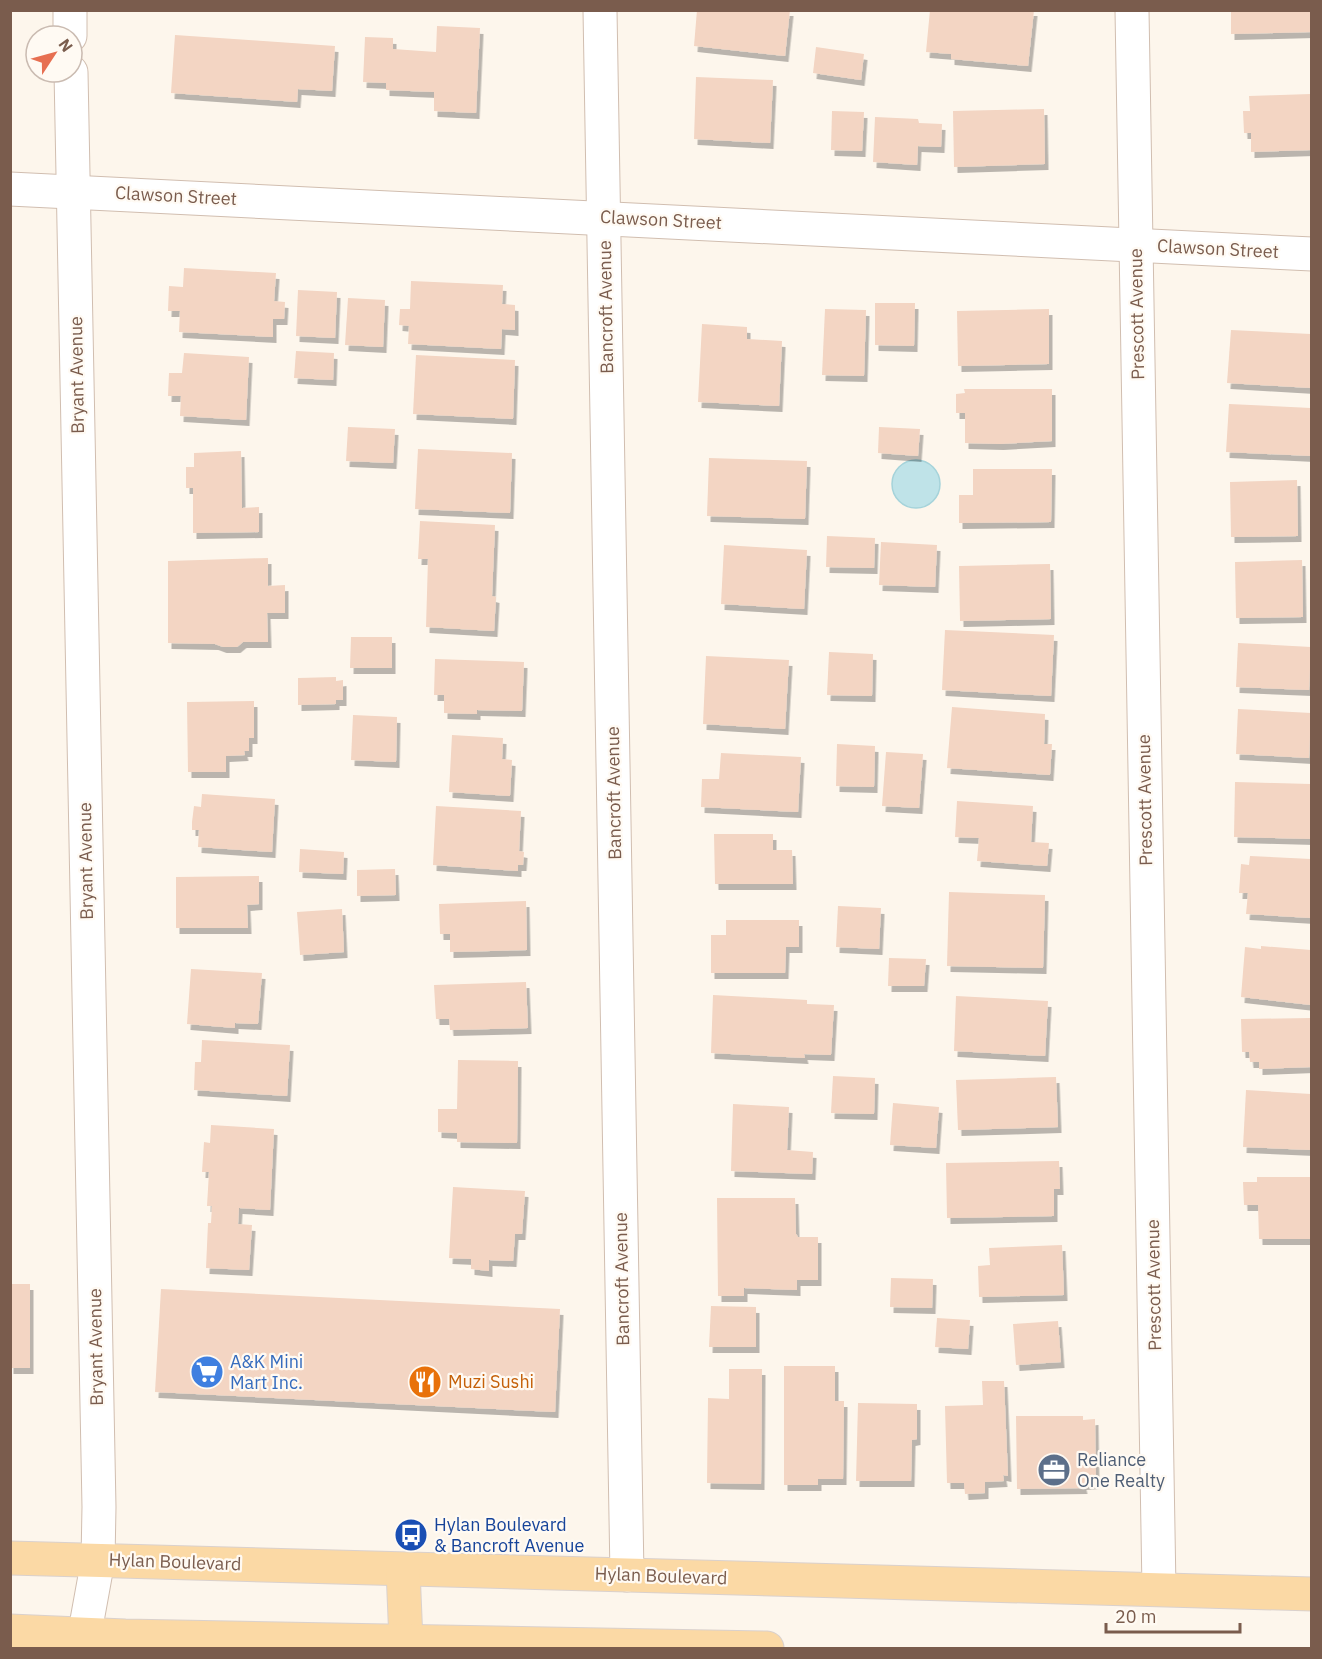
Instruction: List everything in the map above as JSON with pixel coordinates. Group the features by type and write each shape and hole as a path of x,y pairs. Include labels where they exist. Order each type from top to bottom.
{"main road":[{"name":"Hylan Boulevard","path":"10,1558 1311,1594"},
{"path":"403,1570 406,1641"},
{"path":"10,1631 83,1641 406,1641 766,1648"}],"street":[{"name":"Bancroft Avenue","path":"600,10 627,1575"},
{"name":"Prescott Avenue","path":"1132,10 1159,1589"},
{"name":"Bryant Avenue","path":"71,84 99,1507 98,1560 83,1641"},
{"name":"Clawson Street","path":"10,189 1311,254"}],"water":[{"path":"911,460 921,460 933,467 940,479 940,489 933,501 921,508 911,508 896,497 892,489 892,479 903,464"}],"building":[{"path":"697,10 790,10 785,56 694,46"},
{"path":"930,10 1034,10 1028,66 951,59 951,54 926,52"},
{"path":"1231,10 1311,10 1311,32 1231,34"},
{"path":"437,26 480,28 476,113 434,111 434,92 386,90 386,83 363,82 365,37 393,38 393,49 436,52"},
{"path":"175,35 335,46 332,91 298,89 297,102 171,93"},
{"path":"816,47 864,54 861,80 813,73"},
{"path":"696,77 773,80 770,143 694,139"},
{"path":"1311,94 1311,150 1251,152 1251,133 1244,133 1243,111 1250,111 1249,96"},
{"path":"1044,109 1045,164 954,167 953,111"},
{"path":"832,111 864,112 862,151 831,150"},
{"path":"875,117 918,119 919,123 942,124 941,147 918,146 917,165 873,162"},
{"path":"184,268 276,273 274,301 285,302 284,319 273,319 273,337 179,332 180,311 168,311 169,286 183,287"},
{"path":"411,281 503,285 502,304 515,305 515,330 502,329 501,349 408,344 409,326 399,325 400,309 410,309"},
{"path":"298,290 337,292 335,338 296,336"},
{"path":"348,298 385,300 383,347 345,345"},
{"path":"875,303 915,303 914,346 875,345"},
{"path":"825,309 866,310 864,376 822,375"},
{"path":"1049,309 1049,364 958,366 957,311"},
{"path":"702,324 747,327 747,339 782,341 779,406 698,402"},
{"path":"1231,330 1311,334 1311,388 1227,383"},
{"path":"296,351 334,353 333,380 294,378"},
{"path":"184,353 249,357 246,420 180,416 181,396 168,396 169,373 182,373"},
{"path":"416,355 515,360 513,419 413,414"},
{"path":"964,389 1052,389 1052,441 1000,444 965,443 965,413 956,413 956,394 965,393"},
{"path":"1229,404 1311,408 1311,456 1226,452"},
{"path":"348,427 395,429 393,463 346,461"},
{"path":"879,427 920,429 918,456 878,453"},
{"path":"418,449 512,453 510,513 415,509"},
{"path":"241,451 242,508 259,507 259,532 193,533 193,488 186,488 186,467 194,467 194,453"},
{"path":"709,458 807,461 805,519 707,516"},
{"path":"973,469 1052,469 1051,522 959,523 959,495 973,495"},
{"path":"1297,480 1298,536 1231,537 1230,482"},
{"path":"420,521 495,525 492,596 496,597 494,631 426,627 428,559 418,559"},
{"path":"827,536 875,538 874,568 826,567"},
{"path":"881,542 937,545 935,587 879,585"},
{"path":"724,545 807,550 804,609 721,604"},
{"path":"268,558 268,586 285,585 285,613 267,613 268,642 243,642 237,647 168,643 168,561"},
{"path":"1302,560 1303,617 1236,618 1235,562"},
{"path":"1050,564 1051,619 960,621 959,566"},
{"path":"945,630 1054,635 1051,696 942,690"},
{"path":"351,637 392,637 392,668 350,668"},
{"path":"1238,643 1311,647 1309,690 1236,687"},
{"path":"829,652 873,654 872,696 827,695"},
{"path":"706,656 789,660 785,729 703,724"},
{"path":"435,659 524,662 522,711 477,710 477,714 444,713 444,695 434,695"},
{"path":"336,677 336,681 343,680 343,700 336,700 336,704 298,705 298,678"},
{"path":"254,701 254,738 249,738 249,751 244,751 245,755 226,756 226,772 188,772 187,702"},
{"path":"952,707 1045,714 1044,744 1052,744 1050,775 947,768"},
{"path":"1238,709 1311,713 1309,758 1236,754"},
{"path":"353,715 397,717 396,762 351,760"},
{"path":"452,735 503,738 502,759 512,760 510,796 449,792"},
{"path":"837,744 875,746 874,787 836,786"},
{"path":"886,752 923,754 919,808 882,806"},
{"path":"721,753 801,757 798,812 701,807 702,779 719,779"},
{"path":"1235,782 1311,784 1311,839 1234,837"},
{"path":"202,794 275,799 272,852 198,847 199,830 192,830 192,822 194,806 201,807"},
{"path":"957,801 1033,806 1031,842 1049,843 1047,866 977,861 979,838 955,837"},
{"path":"436,806 521,811 519,851 524,852 523,865 518,865 518,871 433,865"},
{"path":"714,834 773,834 773,850 792,850 793,884 715,884"},
{"path":"300,849 344,852 343,874 299,872"},
{"path":"1250,856 1311,859 1311,918 1246,914 1248,893 1239,893 1241,864 1249,865"},
{"path":"395,869 396,895 357,896 357,870"},
{"path":"259,876 259,904 247,905 248,928 176,928 176,877"},
{"path":"949,892 1045,895 1043,968 947,966"},
{"path":"526,901 527,950 450,952 450,934 440,934 439,904"},
{"path":"838,906 881,908 879,949 836,947"},
{"path":"342,909 344,952 300,955 297,912"},
{"path":"726,920 799,920 799,947 786,947 785,973 711,973 711,935 726,935"},
{"path":"1261,946 1311,950 1311,1005 1241,997 1245,947 1261,949"},
{"path":"889,958 926,959 924,986 888,986"},
{"path":"191,969 262,973 258,1024 235,1023 235,1028 187,1024"},
{"path":"526,982 528,1028 450,1030 449,1019 436,1019 434,985"},
{"path":"713,995 807,1000 807,1004 834,1005 831,1055 804,1054 805,1058 711,1053"},
{"path":"956,996 1048,1001 1045,1056 954,1051"},
{"path":"1311,1018 1311,1067 1259,1069 1259,1062 1250,1062 1249,1052 1242,1052 1241,1019"},
{"path":"202,1040 290,1045 287,1096 194,1090 195,1062 201,1062"},
{"path":"458,1060 518,1061 517,1143 457,1142 457,1133 438,1132 438,1109 457,1109"},
{"path":"833,1076 875,1078 874,1114 831,1113"},
{"path":"1056,1077 1058,1127 958,1130 956,1080"},
{"path":"1246,1090 1311,1094 1311,1150 1243,1147"},
{"path":"893,1103 939,1107 936,1148 890,1145"},
{"path":"733,1104 789,1107 787,1150 813,1152 812,1174 731,1171"},
{"path":"211,1125 274,1129 270,1210 239,1208 238,1224 252,1225 249,1270 206,1268 208,1223 211,1223 212,1206 207,1206 209,1172 202,1172 204,1142 210,1143"},
{"path":"1059,1161 1060,1189 1054,1189 1054,1216 947,1218 946,1163"},
{"path":"1257,1177 1311,1177 1311,1239 1259,1239 1258,1205 1244,1205 1243,1182 1257,1182"},
{"path":"453,1187 525,1191 522,1234 515,1234 513,1261 489,1260 489,1271 471,1269 471,1259 449,1258"},
{"path":"717,1198 795,1198 796,1234 798,1237 818,1237 818,1280 797,1280 797,1290 744,1288 744,1296 718,1296"},
{"path":"1062,1245 1064,1295 979,1297 978,1266 990,1265 989,1248"},
{"path":"891,1278 933,1279 932,1308 890,1307"},
{"path":"10,1284 30,1284 30,1368 10,1368"},
{"path":"161,1289 560,1309 555,1412 155,1392"},
{"path":"711,1306 756,1307 756,1347 709,1347"},
{"path":"937,1318 970,1320 968,1349 935,1347"},
{"path":"1058,1321 1061,1362 1016,1365 1013,1324"},
{"path":"784,1366 835,1366 835,1401 844,1401 843,1479 818,1479 818,1485 784,1485"},
{"path":"729,1369 762,1369 761,1484 707,1483 708,1398 729,1399"},
{"path":"982,1381 1004,1381 1008,1476 1003,1475 1004,1481 985,1482 985,1493 965,1494 964,1483 947,1483 945,1406 983,1405"},
{"path":"858,1403 917,1404 917,1439 912,1440 911,1481 856,1481"},
{"path":"1016,1416 1083,1416 1083,1420 1095,1419 1096,1483 1083,1484 1084,1488 1017,1489"}],"place":[{"name":"A&K Mini Mart Inc.","path":"207,1372"},
{"name":"Muzi Sushi","path":"425,1382"},
{"name":"Reliance One Realty","path":"1054,1470"},
{"name":"Hylan Boulevard & Bancroft Avenue","path":"411,1535"}]}
